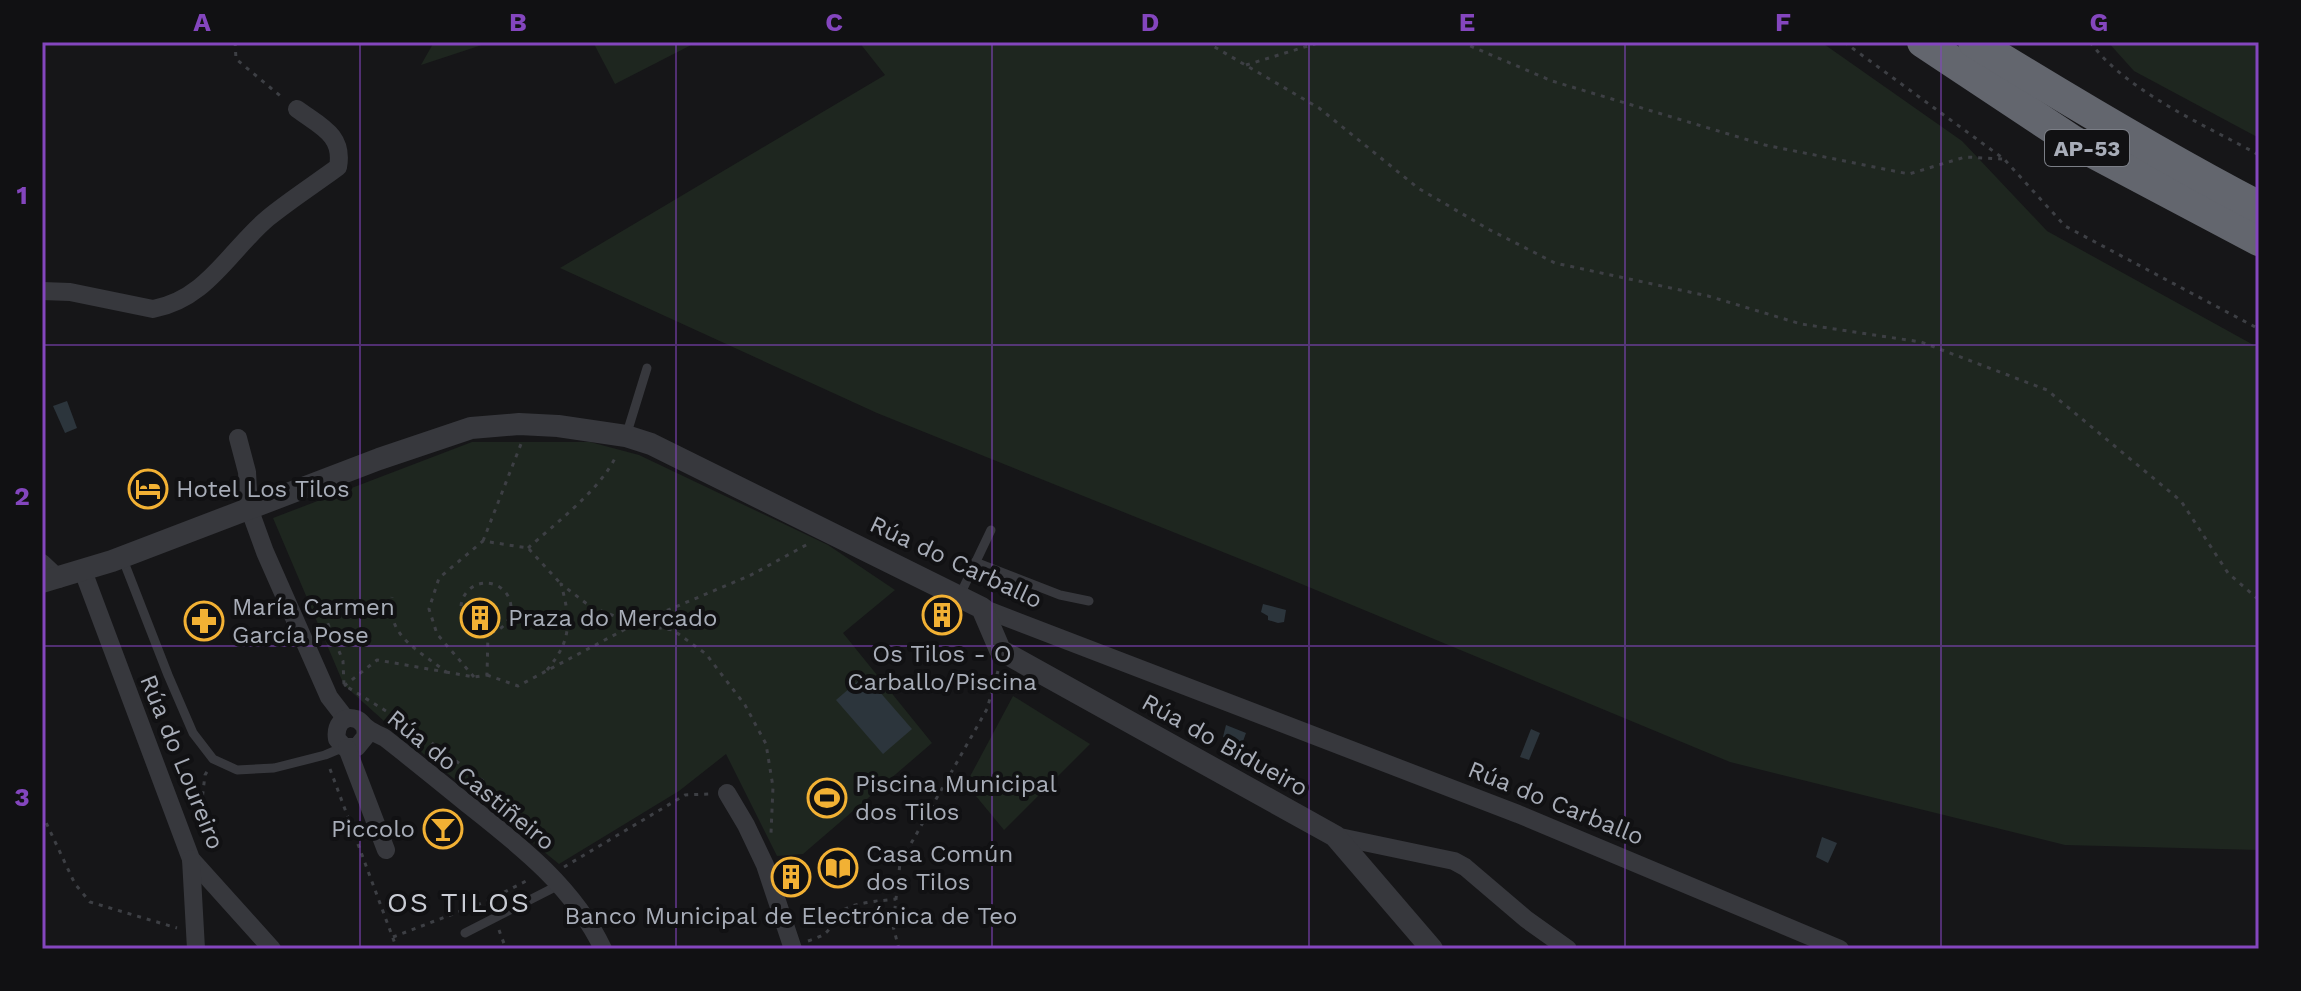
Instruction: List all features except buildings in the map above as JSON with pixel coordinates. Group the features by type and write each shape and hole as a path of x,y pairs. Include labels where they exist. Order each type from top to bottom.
{"highway":[{"name":"AP-53","path":"1923,42 2074,142 2259,240"},
{"name":"AP-53","path":"1974,42 2069,101 2259,207"}],"street":[{"path":"42,291 70,292 153,309 197,290 223,268 268,218 338,167 340,158 336,140 297,109"},
{"name":"Rúa do Carballo","path":"50,580 122,557 379,459 471,428 529,424 626,436 651,444 982,608 1518,814 1840,949"},
{"path":"238,438 247,472 249,508 265,552 329,697 346,719 338,725 336,734 339,743 346,748 386,850"},
{"path":"42,563 50,580"},
{"name":"Rúa do Loureiro","path":"83,571 191,859 272,949"},
{"name":"Rúa do Bidueiro","path":"982,608 1000,650 1335,836 1432,949"},
{"name":"Rúa do Castiñeiro","path":"346,719 354,718 385,738 560,877 603,949"},
{"name":"Rúa do Castiñeiro","path":"346,748 357,747 364,741 365,727"},
{"path":"727,793 765,865 793,949"},
{"path":"1335,836 1454,861 1568,949"},
{"path":"191,859 196,941"}],"lane":[{"path":"626,436 647,368"},
{"path":"959,597 991,530"},
{"path":"122,557 193,733 213,759 237,770 274,768 346,748"},
{"path":"975,562 1060,595 1089,601"},
{"path":"465,933 560,877"}],"path":[{"path":"235,42 236,59 297,109"},
{"path":"1206,42 1319,108 1418,188 1555,263 1708,296 1801,324 1921,342 2047,390 2181,501 2228,573 2259,600"},
{"path":"1246,65 1321,42"},
{"path":"1461,42 1552,81 1765,145 1909,174 1965,157 2004,159"},
{"path":"1844,42 2004,159 2065,226 2259,329"},
{"path":"2090,42 2103,59 2150,94 2259,155"},
{"path":"474,677 437,634 429,609 439,578 483,541 529,424"},
{"path":"528,548 584,497 613,463 626,436"},
{"path":"344,685 377,660 474,677 487,675 518,686 635,624 751,575 806,546 826,530"},
{"path":"483,541 528,548 561,584 591,607 635,624 673,630 706,654 745,705 766,744 773,787 772,828 765,865"},
{"path":"484,583 500,587 511,602 511,614 506,623 496,632 488,633 469,627 461,609 466,594 484,583"},
{"path":"547,670 569,629 561,584"},
{"path":"392,597 390,610 396,633 446,672"},
{"path":"324,614 343,661 344,685"},
{"path":"487,675 488,633"},
{"path":"899,949 893,926 900,863 987,709 999,667 1012,657"},
{"path":"344,685 399,719 486,783"},
{"path":"197,837 205,775 213,759"},
{"path":"560,877 685,795 727,793"},
{"path":"42,814 75,884 90,902 196,941"},
{"path":"368,869 397,949"},
{"path":"393,937 487,901 528,880"},
{"path":"820,937 830,931 841,912 850,906 896,899"}],"shaded area":[{"path":"434,42 491,42 421,65"},
{"path":"593,42 697,42 615,84"},
{"path":"859,42 1821,42 1962,141 2047,231 2259,348 2259,850 2065,845 1730,762 1275,573 877,413 560,268 885,75"},
{"path":"2108,42 2259,42 2259,138 2134,71"},
{"path":"67,401 77,428 65,433 53,406"},
{"path":"472,442 590,442 639,455 828,545 895,590 843,633 932,743 803,854 777,856 726,754 679,791 559,864 394,730 344,685 273,518"},
{"path":"1263,604 1286,610 1284,622 1268,620 1268,616 1261,612"},
{"path":"865,675 912,729 883,754 836,700"},
{"path":"1013,696 1090,744 1004,830 966,784"},
{"path":"1226,725 1246,733 1242,744 1223,737"},
{"path":"1531,729 1540,733 1529,760 1520,757"},
{"path":"1822,837 1837,843 1828,863 1816,857"}],"place":[{"name":"Hotel Los Tilos","path":"148,489"},
{"name":"Os Tilos - O Carballo/Piscina","path":"942,615"},
{"name":"Praza do Mercado","path":"480,618"},
{"name":"María Carmen García Pose","path":"204,621"},
{"name":"Piscina Municipal dos Tilos","path":"827,798"},
{"name":"Piccolo","path":"443,829"},
{"name":"Casa Común dos Tilos","path":"838,868"},
{"name":"Banco Municipal de Electrónica de Teo","path":"791,877"}],"district":[{"name":"OS TILOS","path":"459,902"}]}
